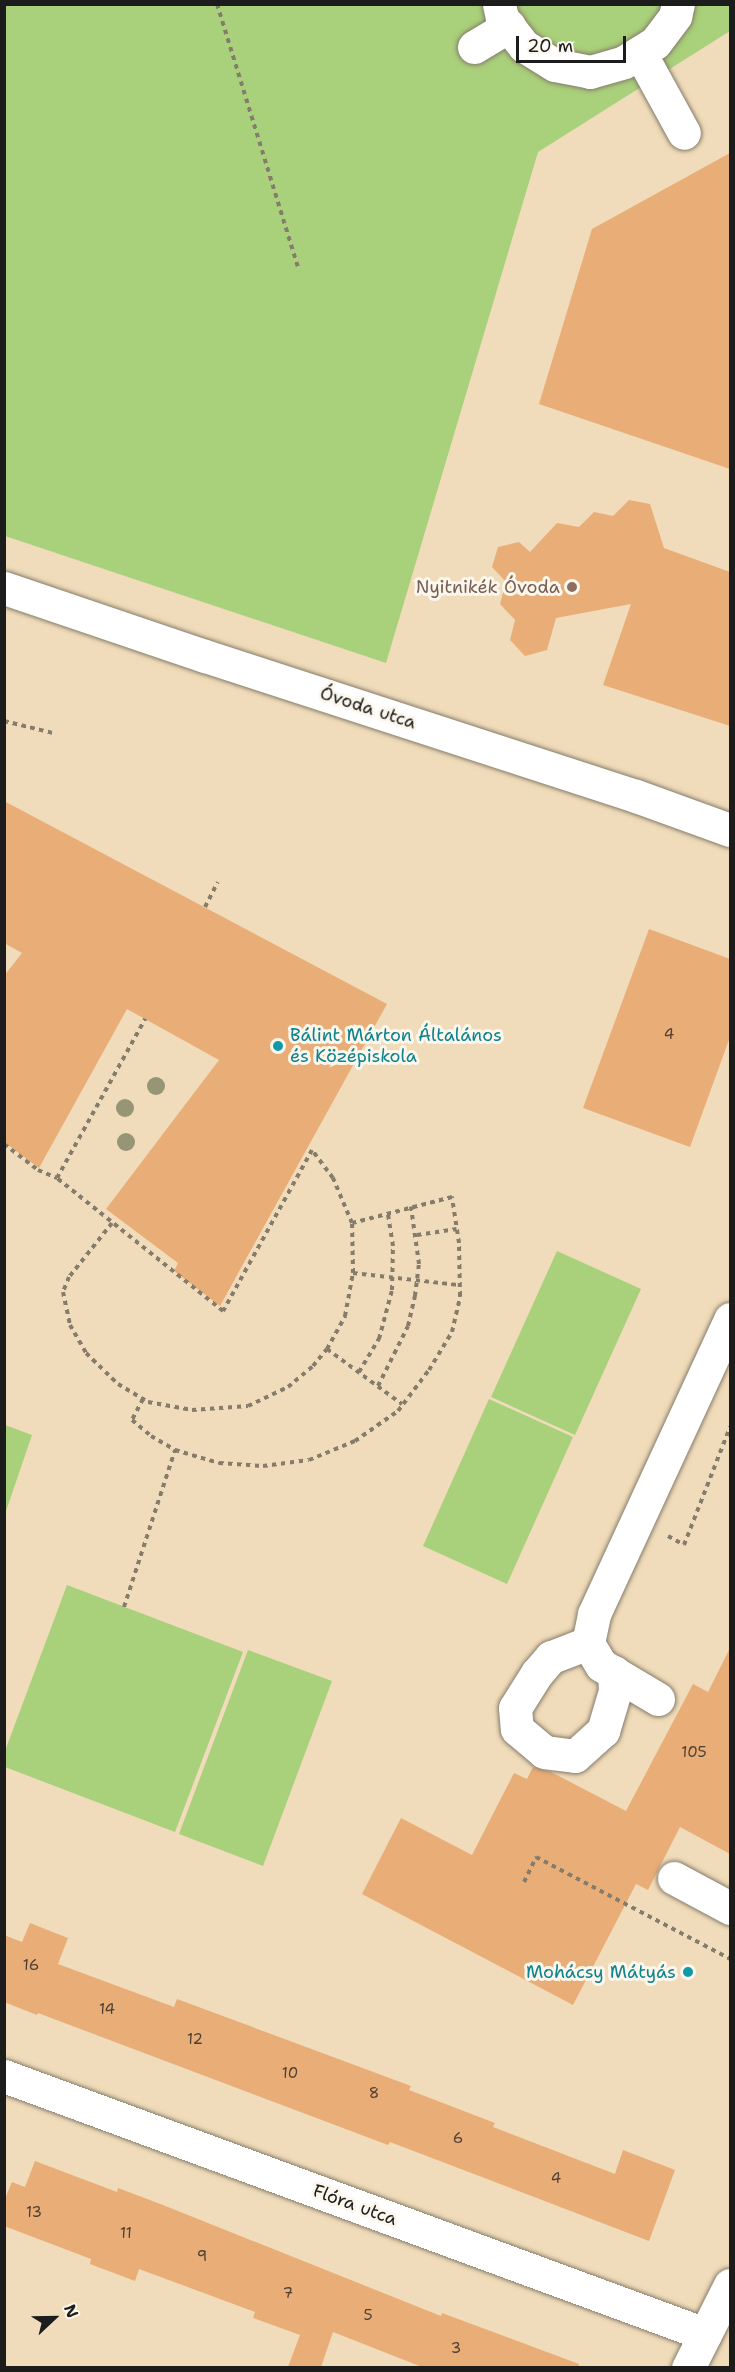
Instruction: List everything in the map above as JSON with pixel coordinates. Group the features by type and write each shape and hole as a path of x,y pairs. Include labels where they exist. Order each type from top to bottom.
{"street":[{"path":"474,47 504,15 524,46 555,65 590,72 624,62 655,43 675,16 678,4"},
{"path":"640,53 684,133"},
{"name":"Óvoda utca","path":"4,588 183,649 636,796 730,830"},
{"path":"658,1699 601,1665 588,1643 594,1614 730,1319"},
{"path":"588,1643 551,1657 537,1673 515,1708 517,1729 544,1752 575,1756 603,1731 615,1691 614,1672"},
{"path":"674,1878 730,1908"},
{"name":"Flóra utca","path":"4,2076 705,2334"},
{"path":"688,2367 730,2285"}],"path":[{"path":"217,4 299,271"},
{"path":"4,721 53,733"},
{"path":"205,907 218,882"},
{"path":"57,1178 145,1019"},
{"path":"4,1144 38,1170 57,1178 112,1222 223,1311 312,1150 333,1178 352,1223 353,1273 345,1316 327,1348 313,1366 288,1387 248,1406 192,1410 143,1399 118,1384 86,1353 70,1324 63,1293 69,1276 112,1222"},
{"path":"143,1399 132,1420 151,1436 175,1450 230,1464 263,1466 309,1460 355,1441 398,1410 429,1370 452,1332 460,1296 457,1229 452,1197 352,1223"},
{"path":"378,1386 408,1326 417,1281 417,1235 411,1207"},
{"path":"359,1372 379,1339 392,1290 393,1246 388,1214"},
{"path":"417,1235 457,1229"},
{"path":"353,1273 459,1285"},
{"path":"327,1348 402,1404"},
{"path":"639,1520 684,1545 730,1426"},
{"path":"124,1607 175,1450"},
{"path":"524,1882 536,1857 730,1959"}],"green space":[{"path":"5,5 730,5 730,31 538,152 386,663 5,536"},
{"path":"557,1251 641,1289 575,1435 491,1397"},
{"path":"489,1399 573,1437 507,1584 423,1546"},
{"path":"4,1425 32,1435 5,1514"},
{"path":"67,1585 243,1652 175,1832 5,1767 5,1751"},
{"path":"248,1650 332,1681 263,1866 179,1834"}],"building":[{"path":"730,153 730,469 539,404 592,229"},
{"path":"629,500 650,504 664,548 730,572 730,726 603,685 631,604 556,618 547,650 525,656 510,640 515,620 500,604 506,582 492,567 498,547 519,542 530,552 557,523 579,527 594,512 613,516"},
{"name":"Bálint Márton Általános és Középiskola","path":"4,801 387,1004 220,1306 174,1271 178,1263 106,1209 219,1060 127,1009 39,1168 4,1142 4,976 22,953 4,943"},
{"path":"649,929 730,959 730,1037 690,1147 583,1108"},
{"path":"730,1648 730,1854 680,1827 648,1890 636,1884 573,2005 362,1894 401,1818 472,1855 514,1773 527,1779 533,1767 551,1772 626,1811 693,1684 708,1692"},
{"path":"30,1923 68,1938 58,1964 174,2007 177,1999 411,2086 409,2090 495,2123 493,2127 615,2174 623,2150 675,2170 649,2241 390,2142 388,2145 4,2002 4,1935 22,1942"},
{"path":"35,2161 117,2192 118,2188 163,2205 441,2316 442,2313 579,2364 578,2367 422,2367 333,2332 321,2367 288,2367 300,2335 253,2318 255,2312 139,2269 135,2281 90,2264 91,2259 4,2226 4,2201 12,2182 25,2187"}],"place":[{"name":"Nyitnikék Óvoda","path":"572,587"},
{"name":"Bálint Márton Általános és Középiskola","path":"278,1046"},
{"name":"Mohácsy Mátyás","path":"688,1972"}]}
